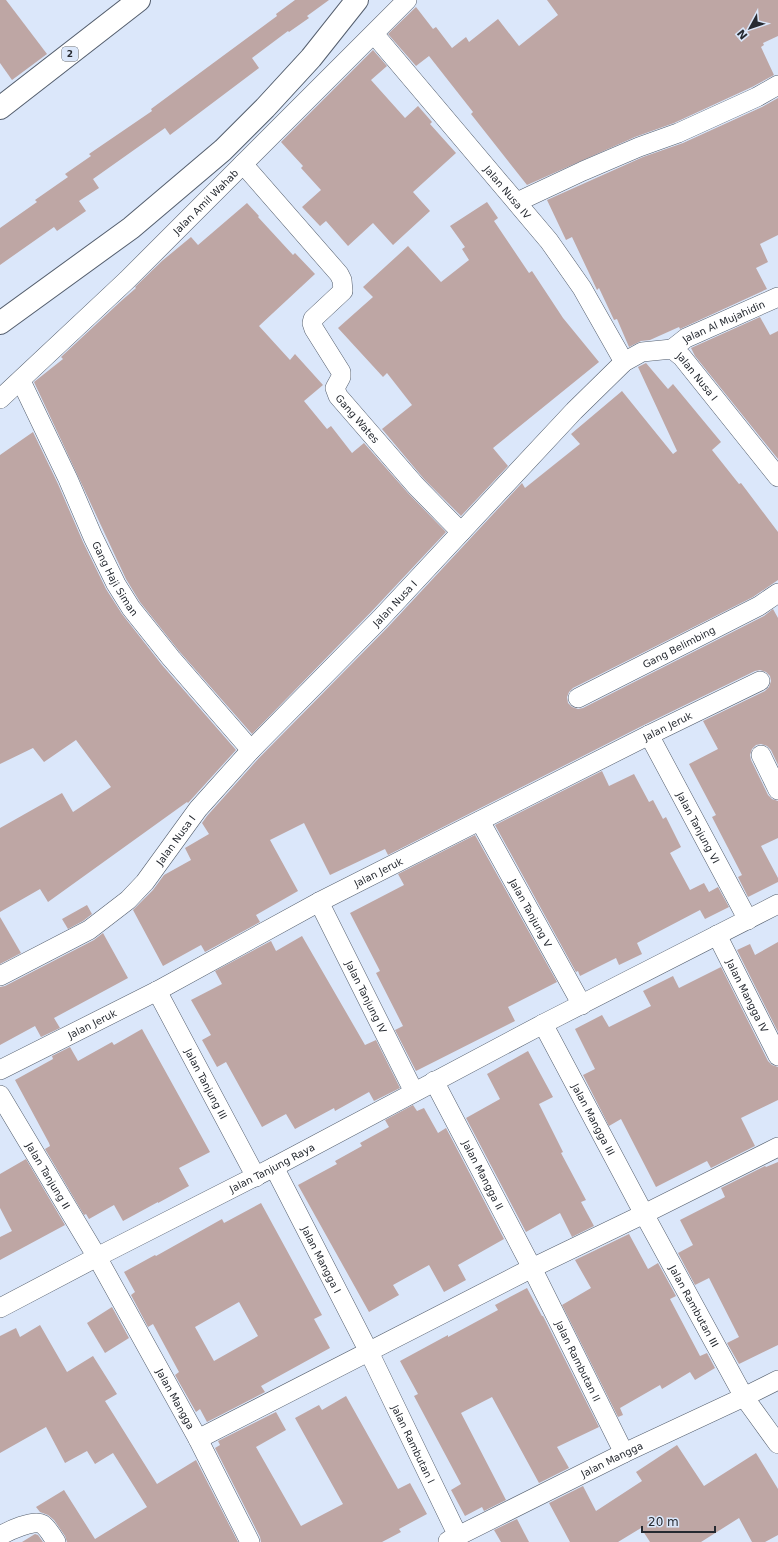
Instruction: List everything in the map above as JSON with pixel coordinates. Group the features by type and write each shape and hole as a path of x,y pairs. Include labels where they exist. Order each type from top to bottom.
{"highway":[{"name":"2","path":"0,108 139,0"},
{"path":"0,323 131,228 223,150 265,108 306,63 357,0"}],"street":[{"name":"Jalan Amil Wahab","path":"0,399 22,381 127,280 407,0"},
{"name":"Jalan Nusa IV","path":"374,34 549,241 582,288 624,362"},
{"path":"517,202 583,171 639,147 678,133 757,97 778,85"},
{"name":"Gang Wates","path":"243,164 339,274 342,280 343,291 314,319 312,323 314,329 340,372 341,377 335,388 338,396 416,486 461,532"},
{"name":"Jalan Al Mujahidin","path":"672,349 686,338 778,297"},
{"name":"Jalan Nusa I","path":"0,976 89,930 128,900 145,882 198,809 250,750 346,654 574,411 624,362 642,352 672,349 682,357 778,477"},
{"name":"Gang Haji Siman","path":"22,381 116,584 131,608 171,658 250,750"},
{"name":"Gang Belimbing","path":"578,698 759,606 778,593"},
{"name":"Jalan Jeruk","path":"0,1070 157,991 319,902 649,735 760,681"},
{"name":"Jalan Tanjung VI","path":"649,735 748,920"},
{"path":"761,755 778,790"},
{"name":"Jalan Tanjung V","path":"480,821 582,1004"},
{"name":"Jalan Tanjung IV","path":"319,902 414,1092"},
{"name":"Jalan Tanjung Raya","path":"0,1308 97,1257 256,1177 543,1024 778,904"},
{"name":"Jalan Mangga IV","path":"717,935 778,1056"},
{"name":"Jalan Tanjung III","path":"157,991 256,1177"},
{"name":"Jalan Mangga III","path":"543,1024 644,1214"},
{"name":"Jalan Mangga II","path":"434,1081 532,1268"},
{"name":"Jalan Tanjung II","path":"0,1095 97,1257"},
{"path":"198,1438 532,1268 778,1147"},
{"name":"Jalan Mangga I","path":"274,1167 369,1352"},
{"name":"Jalan Rambutan III","path":"644,1214 744,1397 778,1444"},
{"name":"Jalan Mangga","path":"97,1257 198,1438 250,1542"},
{"name":"Jalan Rambutan II","path":"532,1268 624,1454"},
{"name":"Jalan Rambutan I","path":"369,1352 452,1539"},
{"name":"Jalan Mangga","path":"452,1539 778,1380"},
{"path":"0,1536 26,1524 39,1523 43,1524 56,1542"}],"building":[{"path":"0,0 6,0 47,54 12,80 0,63"},
{"path":"295,0 329,0 307,16 309,18 289,32 288,31 252,58 259,68 170,135 165,128 93,179 99,188 79,201 86,211 57,231 54,227 0,265 0,228 37,202 35,200 68,177 65,174 91,156 89,154 152,111 151,109 277,16 276,14"},
{"path":"547,0 778,0 778,36 763,43 764,45 761,47 774,75 752,87 674,123 635,137 527,185 471,114 473,112 429,56 416,66 388,34 416,7 433,29 436,27 452,48 466,37 469,42 498,19 519,46 558,15"},
{"path":"373,50 387,66 371,80 405,118 418,106 432,122 430,124 456,153 413,192 430,211 393,245 373,223 348,246 326,221 320,226 302,207 321,190 301,168 303,166 281,142"},
{"path":"778,98 778,235 760,244 768,262 756,268 767,289 680,329 679,327 650,340 641,341 629,347 617,319 614,320 599,288 597,290 572,237 566,240 547,200 643,157 683,143 762,107"},
{"path":"487,202 498,218 494,221 529,273 532,271 563,318 599,362 493,448 508,466 461,516 424,479 382,429 412,405 387,373 383,377 338,328 373,297 363,287 408,246 441,282 469,260 462,249 465,247 450,226"},
{"path":"247,203 293,255 295,253 315,274 259,326 290,360 295,354 323,385 304,401 327,429 331,426 352,453 364,443 408,493 446,532 372,611 252,734 179,651 140,602 126,579 34,382 63,359 61,357 136,288 135,287 162,261 191,237 198,245"},
{"path":"760,317 770,335 778,331 778,459 695,356 691,348"},
{"path":"646,363 668,389 673,384 721,442 712,450 739,484 741,483 778,532 778,580 753,597 573,688 567,697 568,703 572,707 578,709 583,708 764,616 773,609 778,618 778,765 771,750 767,746 761,744 756,745 752,749 750,755 768,795 772,799 778,801 778,838 761,846 778,878 778,882 748,897 738,877 742,875 712,817 716,815 689,764 718,749 703,721 765,691 769,687 771,681 770,676 766,672 760,670 755,671 644,725 388,855 385,849 330,875 304,823 270,840 298,891 256,915 260,922 205,952 201,945 163,966 133,910 153,890 164,875 191,860 185,848 209,834 202,823 259,758 388,627 522,483 525,488 580,444 571,434 622,391 673,454 677,451 638,367"},
{"path":"33,432 106,589 122,614 162,665 236,750 188,803 187,802 48,902 40,889 0,912 0,828 62,793 73,812 111,787 76,740 44,762 33,748 0,764 0,455"},
{"path":"602,771 609,786 634,774 649,802 653,800 663,819 666,817 681,847 670,853 690,890 704,883 709,892 718,887 729,907 705,919 700,910 637,943 642,954 619,965 616,958 580,976 578,971 576,972 495,825"},
{"path":"475,835 557,982 508,1007 515,1021 416,1071 395,1030 403,1026 376,973 380,971 350,913 404,885 398,874"},
{"path":"87,905 92,914 68,929 62,919"},
{"path":"0,917 21,953 0,964"},
{"path":"103,933 128,978 54,1018 60,1028 41,1037 35,1026 0,1045 0,987 5,986 94,940"},
{"path":"302,936 365,1045 376,1040 400,1088 374,1101 369,1092 335,1111 334,1108 295,1129 286,1114 262,1127 226,1062 217,1067 202,1040 211,1035 191,1000 222,984 215,971 271,941 276,951"},
{"path":"778,942 778,1032 737,950 750,944 755,955"},
{"path":"721,967 768,1061 772,1065 778,1067 778,1100 741,1118 755,1146 711,1168 707,1161 656,1187 621,1119 609,1126 583,1075 595,1069 575,1029 602,1015 609,1027 651,1006 643,991 673,976 679,988"},
{"path":"142,1029 210,1152 179,1168 189,1186 123,1221 114,1205 89,1219 86,1214 84,1215 45,1149 50,1146 49,1143 15,1080 53,1059 52,1056 70,1047 78,1061 112,1042 114,1045"},
{"path":"528,1051 553,1097 539,1104 563,1152 561,1153 586,1200 581,1202 594,1226 572,1237 560,1213 526,1232 466,1118 500,1099 487,1074"},
{"path":"413,1105 417,1111 424,1108 438,1133 446,1128 504,1239 458,1265 466,1280 444,1292 429,1265 393,1285 399,1295 369,1312 298,1185 337,1164 335,1161 362,1146 360,1143 389,1127 385,1120"},
{"path":"26,1159 65,1225 0,1260 0,1237 12,1231 0,1208 0,1174"},
{"path":"778,1162 778,1345 739,1364 727,1343 739,1337 709,1278 695,1285 678,1253 693,1245 680,1220 725,1197 721,1188 765,1166 766,1167"},
{"path":"261,1203 322,1315 314,1319 330,1348 261,1386 265,1392 207,1422 200,1409 196,1412 175,1375 179,1372 153,1324 148,1327 131,1295 135,1292 124,1272 222,1219 224,1223","holes":["239,1302 258,1336 214,1361 195,1327"]},
{"path":"629,1234 648,1269 658,1263 676,1296 670,1299 700,1356 707,1353 715,1368 695,1380 690,1372 662,1389 660,1385 620,1408 623,1415 618,1417 562,1305 591,1288 575,1260"},
{"path":"527,1288 543,1316 599,1427 557,1447 569,1468 539,1483 492,1397 461,1413 506,1500 484,1511 482,1507 465,1516 451,1490 461,1484 414,1396 418,1394 400,1361 498,1310 495,1305"},
{"path":"112,1307 129,1338 105,1353 87,1323"},
{"path":"40,1325 67,1372 93,1356 117,1394 105,1401 157,1484 196,1460 238,1542 67,1542 65,1536 54,1520 48,1515 40,1512 36,1507 64,1490 95,1539 147,1507 113,1453 95,1464 87,1451 65,1463 46,1427 0,1453 0,1336 16,1328 20,1337"},
{"path":"346,1396 398,1489 410,1483 427,1514 399,1529 401,1532 382,1542 261,1542 260,1537 215,1448 220,1445 218,1441 276,1412 286,1430 256,1447 301,1526 343,1504 295,1418 319,1405 322,1410"},
{"path":"677,1445 704,1486 756,1453 778,1489 778,1535 765,1542 752,1542 739,1518 701,1542 650,1542 641,1528 618,1542 570,1542 549,1503 583,1486 596,1511 642,1481 636,1472"},
{"path":"517,1519 529,1542 501,1542 494,1530"},
{"path":"35,1534 38,1535 43,1542 22,1542"}]}
